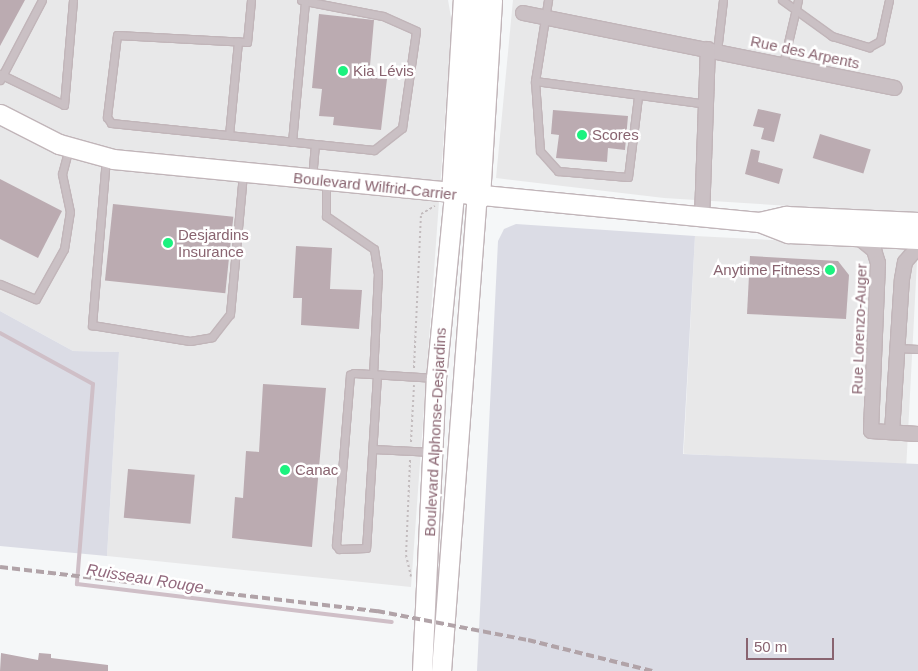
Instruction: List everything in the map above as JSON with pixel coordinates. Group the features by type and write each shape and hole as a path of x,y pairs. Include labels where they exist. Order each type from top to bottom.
{"highway":[{"path":"466,0 466,195"},
{"path":"466,195 490,0"}],"street":[{"name":"Rue des Arpents","path":"523,13 895,88"},
{"path":"702,218 707,104 712,50"},
{"name":"Boulevard Wilfrid-Carrier","path":"0,116 69,148 106,158 702,218 760,222 786,216 918,222"},
{"name":"Boulevard Alphonse-Desjardins","path":"422,671 436,378 466,195"},
{"name":"Boulevard Alphonse-Desjardins","path":"441,671 466,195"},
{"name":"Boulevard Wilfrid-Carrier","path":"760,222 788,233 918,239"},
{"name":"Rue Lorenzo-Auger","path":"858,236 874,250 878,263 871,431 892,432"},
{"path":"918,247 905,262 892,432 918,434"}],"lane":[{"path":"42,0 1,77 64,105 73,0"},
{"path":"251,0 247,42 117,35 108,108 111,123 292,142 374,150 402,128 416,31 383,16 303,1 292,142"},
{"path":"548,0 535,80 540,152 558,171 628,177 638,96"},
{"path":"712,50 723,0"},
{"path":"782,0 839,39 874,47 880,41 889,0"},
{"path":"783,64 798,0"},
{"path":"228,135 238,41"},
{"path":"535,80 638,96 707,104"},
{"path":"315,144 326,216 370,244 375,256 375,375 373,449 366,548 339,550 336,545 347,381 354,373 375,375 436,378"},
{"path":"0,284 36,299 60,257 70,212 62,174 69,148"},
{"path":"106,158 90,320 97,329 190,341 212,337 230,314 243,173"},
{"path":"897,348 918,349"},
{"path":"373,449 433,452"}],"path":[{"path":"426,592 408,570 421,214 466,195"}],"shaded area":[{"path":"0,0 448,0 452,23 411,587 107,556 119,352 73,351 0,311"},
{"path":"513,0 918,0 918,214 664,198 496,178"},
{"path":"516,224 695,236 683,454 918,464 918,671 477,671 498,241 504,229"},
{"path":"695,236 918,248 906,465 684,454"},
{"path":"0,311 73,351 119,352 107,556 0,546"}],"building":[{"path":"0,0 25,0 0,46"},
{"path":"319,14 374,20 369,77 387,79 381,130 333,125 334,117 319,116 322,89 312,88"},
{"path":"758,109 781,114 774,142 761,139 764,128 753,126"},
{"path":"553,110 628,116 625,150 608,148 607,162 556,158 559,135 551,134"},
{"path":"820,134 871,149 863,173 813,158"},
{"path":"751,149 760,151 758,162 783,169 779,184 745,174"},
{"path":"0,179 62,211 38,258 0,239"},
{"path":"113,204 233,217 225,293 105,281"},
{"path":"296,246 332,248 330,289 362,290 359,329 301,325 302,298 293,298"},
{"path":"750,256 838,261 849,275 846,319 747,314"},
{"path":"263,384 326,388 312,547 232,538 235,497 243,498 246,451 259,452"},
{"path":"128,469 195,475 190,524 124,518"},
{"path":"1,653 38,660 39,653 51,654 51,658 108,665 108,671 0,671"}],"waterway":[{"name":"Ruisseau Rouge","path":"0,333 93,384 77,584 392,622"}],"railway":[{"path":"0,567 377,611 528,640 652,671"}],"place":[{"name":"Kia Lévis","path":"343,71"},
{"name":"Scores","path":"582,135"},
{"name":"Desjardins Insurance","path":"168,243"},
{"name":"Anytime Fitness","path":"830,270"},
{"name":"Canac","path":"285,470"}]}
